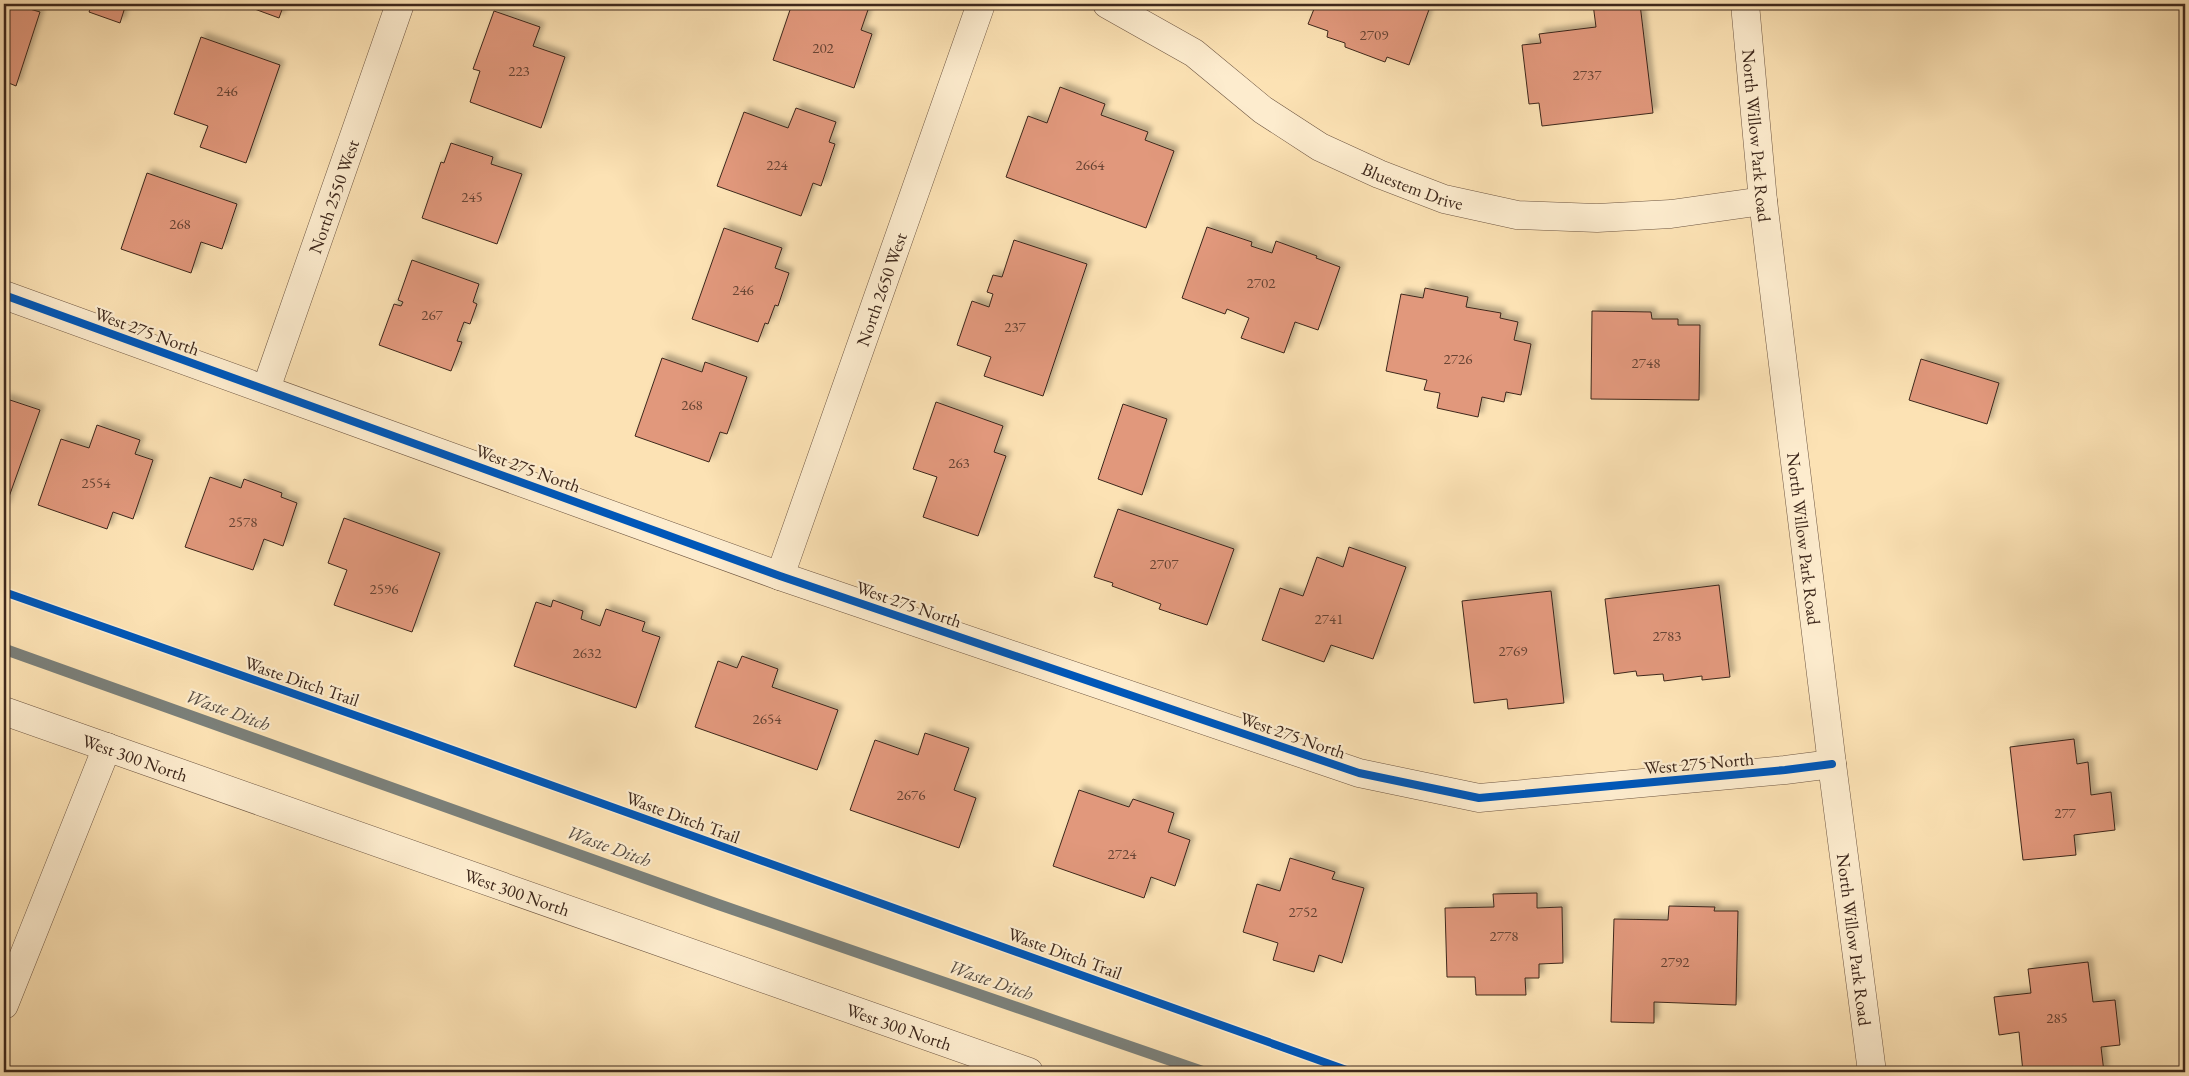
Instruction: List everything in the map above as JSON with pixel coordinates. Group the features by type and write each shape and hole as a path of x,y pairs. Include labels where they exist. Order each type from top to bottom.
{"street":[{"name":"North 2550 West","path":"266,389 400,4"},
{"name":"North 2650 West","path":"780,576 981,4"},
{"name":"Bluestem Drive","path":"1108,4 1194,53 1263,110 1320,147 1378,174 1444,199 1517,215 1597,218 1671,214 1763,201"},
{"name":"North Willow Park Road","path":"1745,4 1763,201 1872,1072"},
{"name":"West 275 North","path":"4,295 780,576 1359,773 1479,798 1832,764"},
{"name":"West 300 North","path":"4,711 1029,1072"},
{"path":"4,1005 107,747"}],"building":[{"path":"4,4 13,4 40,12 16,86 4,81"},
{"path":"92,4 126,4 120,23 89,12"},
{"path":"241,4 284,4 279,18"},
{"path":"792,4 870,4 861,30 872,34 854,88 773,60"},
{"path":"1316,4 1431,4 1409,65 1387,57 1385,62 1345,47 1345,43 1327,37 1328,31 1308,24"},
{"path":"1593,4 1640,4 1653,113 1542,126 1539,103 1529,104 1522,45 1541,43 1539,34 1596,27"},
{"path":"494,11 540,27 533,46 565,57 541,128 470,102 480,71 473,69"},
{"path":"201,37 280,65 246,163 200,147 208,126 174,114"},
{"path":"1060,87 1105,104 1101,115 1148,132 1145,140 1174,151 1146,228 1006,177 1028,116 1047,123"},
{"path":"796,108 836,122 829,142 835,144 821,186 813,183 801,216 717,186 744,112 788,128"},
{"path":"451,143 493,157 491,164 522,174 497,244 422,218 441,162 444,163"},
{"path":"147,173 237,204 222,249 201,242 191,273 121,249"},
{"path":"1207,227 1252,242 1251,246 1272,253 1276,241 1317,256 1316,258 1340,267 1318,330 1295,322 1284,353 1241,338 1249,318 1227,309 1225,314 1182,298"},
{"path":"724,228 782,248 775,268 789,273 778,306 775,305 768,324 765,323 758,342 692,319"},
{"path":"1014,240 1087,264 1043,396 984,376 991,357 957,345 972,301 989,307 993,294 987,292 993,275 1002,277"},
{"path":"412,260 479,284 473,302 477,304 470,324 464,322 457,341 462,342 451,371 379,345 394,304 401,306 403,302 398,300"},
{"path":"1425,288 1468,297 1466,307 1501,313 1500,318 1518,322 1514,340 1531,344 1521,395 1506,392 1504,402 1482,397 1478,417 1437,408 1440,393 1424,390 1427,380 1386,371 1401,294 1423,298"},
{"path":"1592,311 1651,312 1652,319 1678,319 1678,325 1700,325 1699,400 1591,399"},
{"path":"662,358 702,372 705,362 747,377 727,434 720,432 709,462 635,436"},
{"path":"1921,359 1999,383 1987,424 1909,400"},
{"path":"4,398 40,410 5,508 4,507"},
{"path":"936,402 1003,426 994,452 1006,456 978,536 923,517 937,477 913,469"},
{"path":"1123,404 1167,419 1142,495 1098,479"},
{"path":"97,425 140,440 135,454 153,460 133,519 113,512 107,529 38,505 61,439 89,448"},
{"path":"210,477 241,488 244,479 282,493 281,497 297,503 283,546 264,539 253,570 185,547"},
{"path":"1118,509 1234,549 1207,625 1159,609 1161,604 1112,586 1113,583 1094,577"},
{"path":"344,518 440,553 412,632 334,605 347,570 328,563"},
{"path":"1349,547 1406,567 1373,659 1331,645 1324,662 1262,640 1280,588 1303,596 1317,557 1343,567"},
{"path":"1719,585 1730,677 1702,680 1702,676 1664,681 1663,674 1637,676 1636,671 1614,674 1605,599"},
{"path":"1551,591 1564,703 1508,709 1507,699 1474,703 1462,601"},
{"path":"553,600 583,611 581,619 600,626 606,609 645,622 642,631 660,637 636,708 514,666 536,602 551,607"},
{"path":"742,656 778,669 772,687 838,710 817,770 695,727 718,661 737,668"},
{"path":"925,733 969,748 954,790 976,798 959,848 850,810 875,740 918,755"},
{"path":"2074,739 2077,764 2088,762 2091,795 2111,792 2115,830 2074,835 2076,855 2023,860 2010,747"},
{"path":"1079,790 1129,807 1133,799 1174,813 1168,832 1190,840 1175,886 1151,877 1144,898 1053,866"},
{"path":"1290,858 1335,872 1332,879 1364,888 1342,963 1319,955 1314,972 1273,960 1278,943 1243,932 1257,884 1280,891"},
{"path":"1537,893 1537,908 1562,907 1563,963 1539,964 1539,978 1525,978 1526,995 1476,995 1475,977 1447,977 1445,908 1494,907 1493,894"},
{"path":"1669,906 1715,907 1714,911 1738,911 1736,1005 1654,1002 1654,1023 1611,1022 1614,919 1668,920"},
{"path":"2088,962 2093,1002 2115,1000 2120,1045 2101,1047 2104,1072 2023,1072 2019,1032 1999,1035 1994,997 2031,993 2028,969"}],"waterway":[{"name":"Waste Ditch","path":"4,649 717,904 1204,1072"}],"cycle path":[{"path":"4,295 780,576 1359,773 1479,798 1832,764"},
{"name":"Waste Ditch Trail","path":"4,592 411,735 1352,1072"}]}
